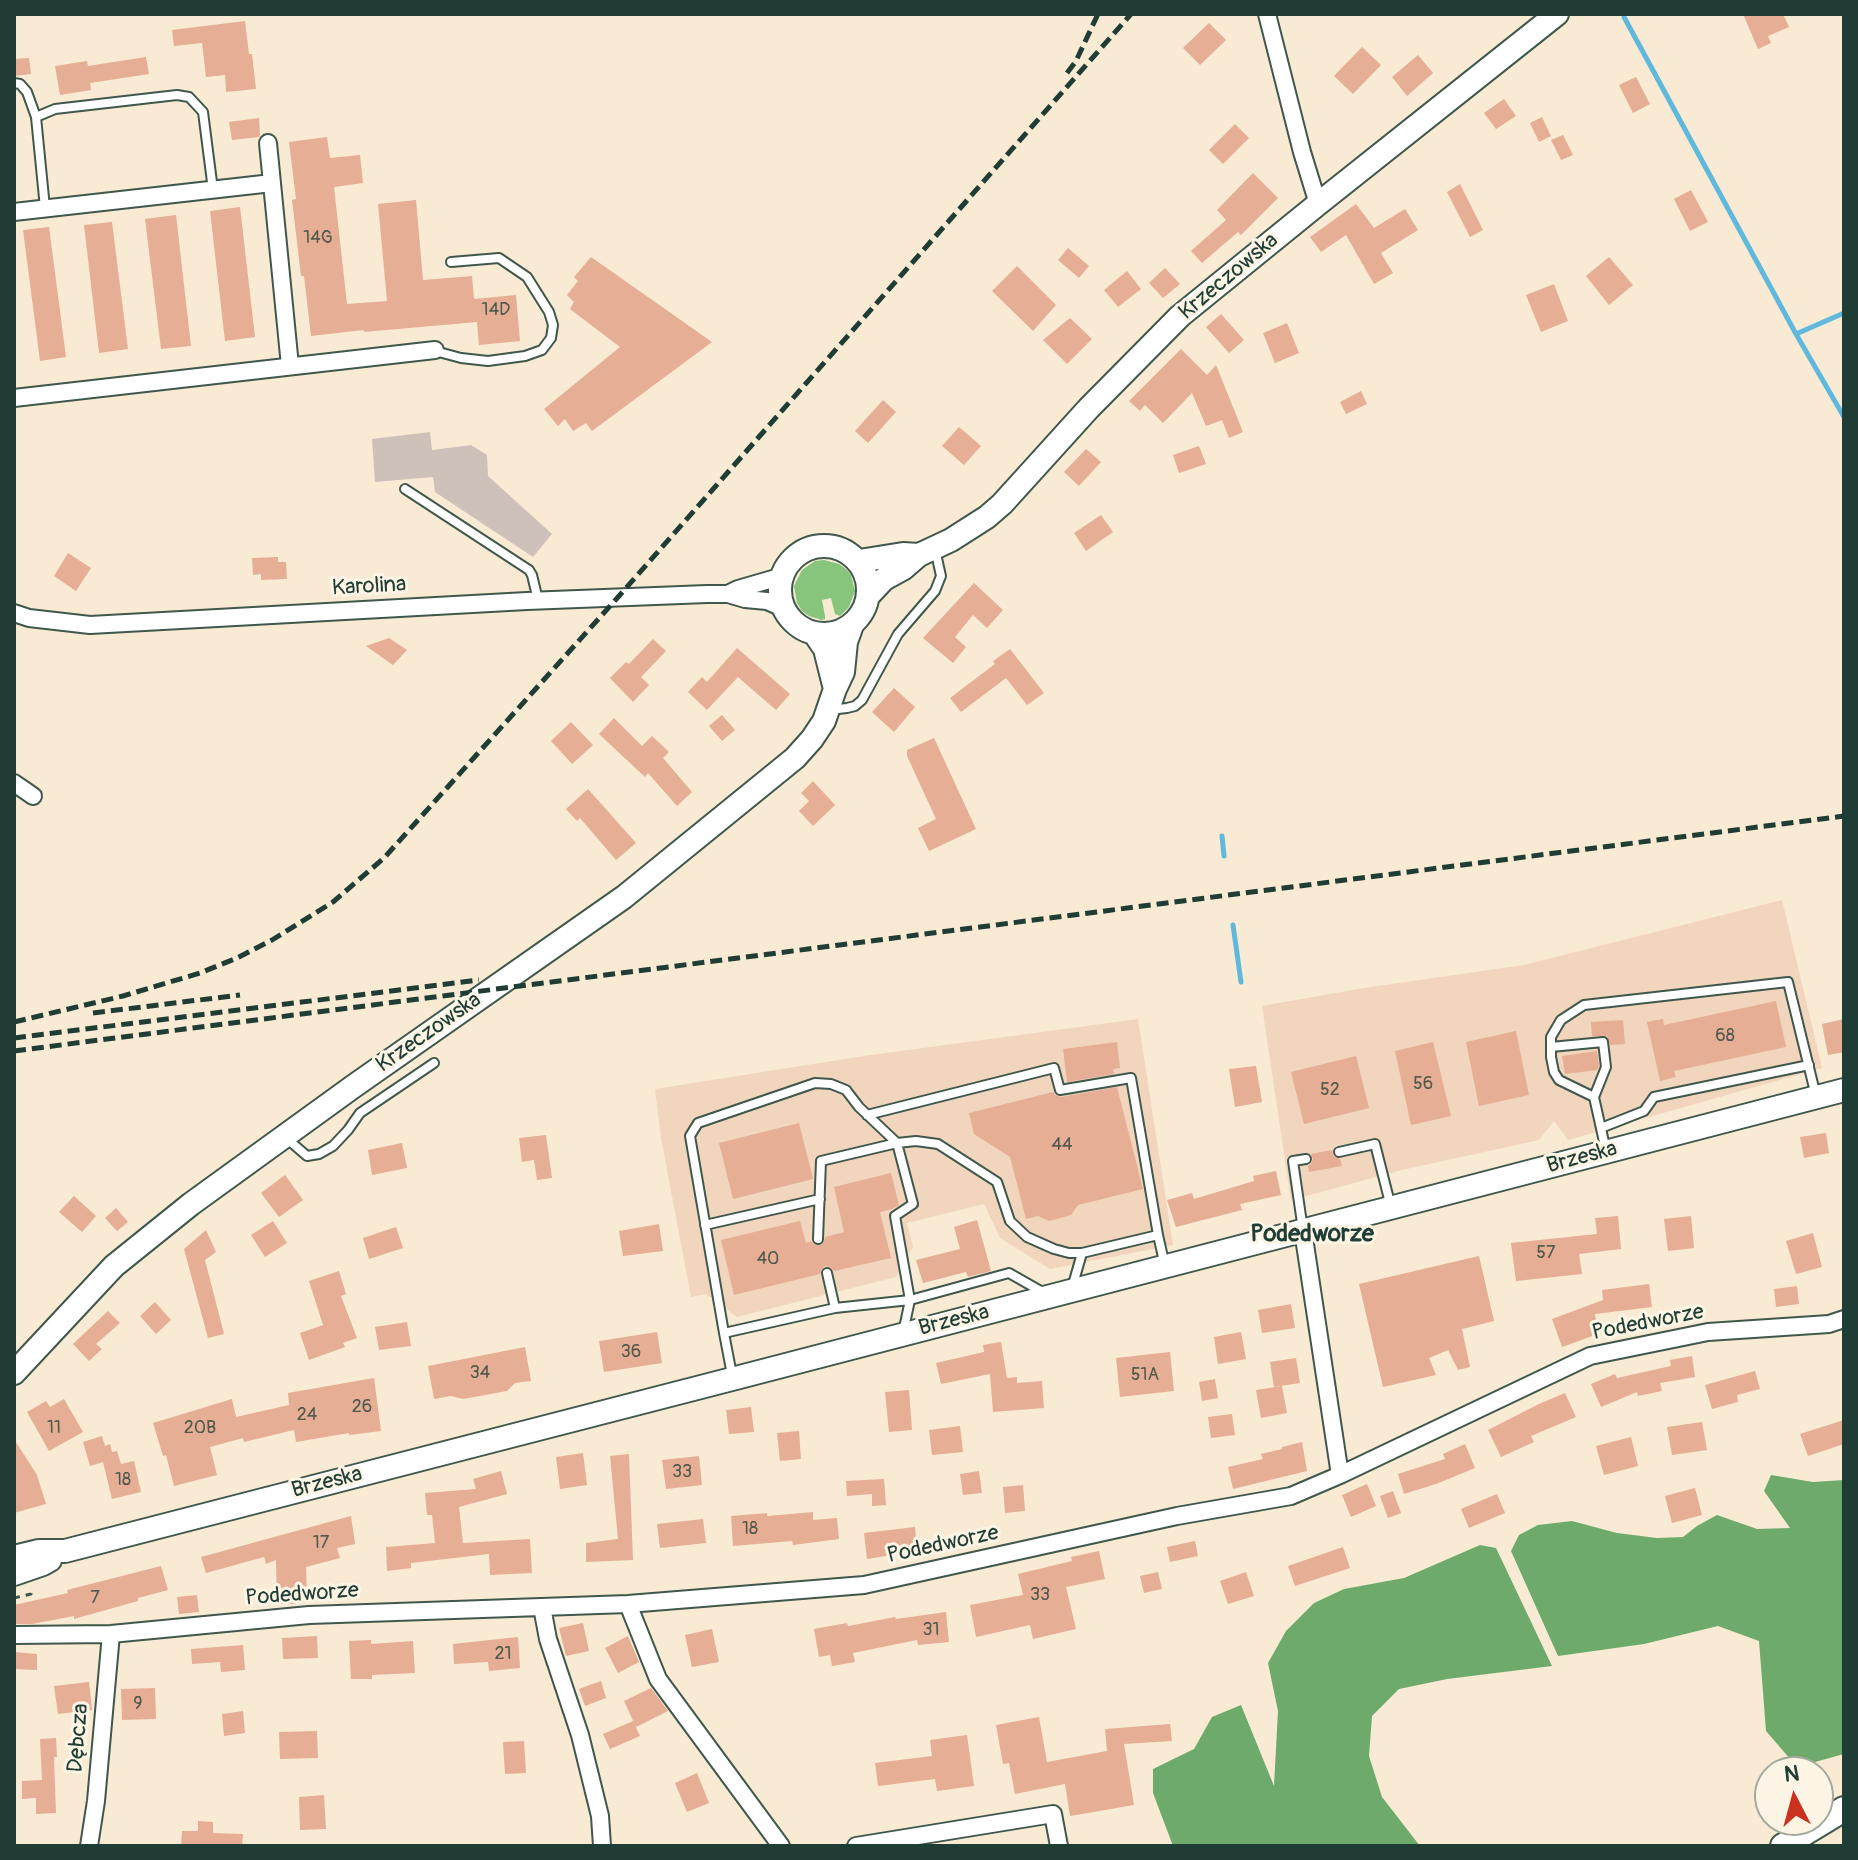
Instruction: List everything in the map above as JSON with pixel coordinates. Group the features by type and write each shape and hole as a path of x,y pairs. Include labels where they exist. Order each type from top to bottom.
{"main road":[{"name":"Krzeczowska","path":"869,595 884,579 978,523 1002,504 1089,408 1180,316 1557,14"},
{"path":"818,546 836,547 859,561 867,577 869,595 863,612 852,625 834,633 814,633 796,624 783,608 780,588 784,573 799,553 818,546"},
{"name":"Krzeczowska","path":"859,561 927,552"},
{"name":"Krzeczowska","path":"14,1373 114,1266 191,1204 624,897 795,758 819,730 843,672 846,642 852,625"},
{"path":"814,633 825,649 832,699"},
{"name":"Brzeska","path":"14,1557 39,1551 65,1551 1844,1090"},
{"name":"Brzeska","path":"14,1574 43,1564 65,1551"},
{"path":"1783,1846 1844,1809"}],"street":[{"path":"1267,14 1318,204"},
{"path":"268,143 290,366"},
{"path":"14,212 272,183"},
{"path":"14,398 435,350"},
{"name":"Karolina","path":"728,594 784,573"},
{"name":"Karolina","path":"14,613 29,618 90,625 538,600 728,594 767,601 783,608"},
{"path":"14,783 33,796"},
{"path":"1303,1231 1340,1475"},
{"name":"Podedworze","path":"14,1635 111,1634 309,1615 628,1604 864,1585 1177,1516 1291,1496 1590,1356 1708,1332 1829,1324 1844,1319"},
{"path":"628,1604 658,1679 781,1846"},
{"path":"542,1607 548,1639 580,1735 600,1816 602,1846"},
{"name":"Dębcza","path":"89,1846 111,1634"},
{"path":"856,1846 1053,1814 1059,1846"}],"lane":[{"path":"14,83 20,84 27,92 36,117 45,209"},
{"path":"36,117 55,109 177,95 189,97 203,112 213,190"},
{"path":"435,350 461,358 488,361 525,356 542,350 551,338 553,325 549,312 527,277 499,258 451,262"},
{"path":"405,489 529,570 538,600"},
{"path":"832,699 855,706 862,700 898,634 935,591 941,576 927,552"},
{"path":"1594,1097 1559,1080 1551,1057 1551,1037 1561,1020 1584,1005 1788,982 1816,1097"},
{"path":"1551,1047 1603,1042 1606,1067 1594,1097 1606,1152"},
{"path":"285,1136 307,1156 319,1154 333,1146 360,1113 434,1063"},
{"path":"1601,1128 1644,1111 1654,1097 1809,1065"},
{"path":"867,1115 1054,1068 1060,1090 1131,1078 1165,1267"},
{"path":"732,1379 690,1136 698,1123 815,1083 831,1084 846,1090 897,1143 913,1204 895,1216 910,1300 902,1334"},
{"path":"818,1239 821,1161 916,1141 938,1144 997,1182 1010,1221 1027,1237 1054,1249 1082,1253 1158,1235"},
{"path":"1339,1152 1375,1144 1391,1208"},
{"path":"1303,1231 1293,1161 1306,1159"},
{"path":"705,1225 820,1199"},
{"path":"724,1333 835,1308 910,1300 1009,1273 1061,1294 1082,1253"},
{"path":"827,1273 835,1308"}],"shaded area":[{"path":"430,432 432,450 471,445 487,455 488,476 552,534 533,557 435,492 433,477 375,482 372,439"},
{"path":"1782,900 1822,1068 1568,1140 1554,1121 1539,1140 1402,1170 1291,1200 1262,1006 1524,965"},
{"path":"1138,1019 1173,1245 1050,1269 1000,1238 984,1204 907,1223 913,1247 896,1277 737,1317 706,1294 691,1297 661,1138 655,1089 864,1056"}],"green space":[{"path":"824,560 846,569 855,591 849,607 840,616 835,614 831,598 822,600 825,619 822,620 802,611 794,586 802,570 815,561"},
{"path":"1771,1475 1813,1482 1844,1480 1844,1754 1834,1757 1788,1756 1766,1731 1759,1641 1718,1626 1644,1644 1558,1656 1511,1551 1519,1535 1538,1525 1572,1521 1617,1533 1657,1538 1683,1537 1717,1515 1757,1529 1790,1528 1764,1491"},
{"path":"1480,1545 1496,1548 1552,1666 1447,1679 1399,1689 1372,1716 1369,1756 1382,1797 1420,1846 1173,1846 1153,1793 1153,1769 1194,1749 1212,1717 1241,1705 1274,1786 1278,1711 1268,1663 1286,1631 1314,1603 1344,1589 1404,1578"}],"building":[{"path":"1743,14 1783,14 1789,27 1768,36 1771,43 1758,49"},
{"path":"245,21 256,89 226,92 225,75 206,77 202,43 174,46 172,30"},
{"path":"1209,23 1226,40 1200,65 1183,48"},
{"path":"1362,47 1381,65 1353,94 1334,76"},
{"path":"1418,55 1433,73 1407,96 1392,77"},
{"path":"146,57 149,74 90,83 91,90 60,95 55,66 87,61 88,66"},
{"path":"29,58 31,74 14,76 14,59"},
{"path":"1636,77 1650,104 1633,113 1619,85"},
{"path":"1504,99 1516,116 1496,129 1484,113"},
{"path":"1542,117 1551,136 1539,142 1530,123"},
{"path":"259,118 259,137 232,140 229,122"},
{"path":"1235,124 1249,138 1223,164 1209,150"},
{"path":"1563,135 1573,155 1561,160 1551,140"},
{"path":"327,137 330,158 360,155 363,183 334,187 347,304 387,301 378,204 416,200 423,280 472,276 474,299 516,295 520,341 479,345 477,322 311,336 292,200 296,199 289,142"},
{"path":"1253,173 1278,198 1241,235 1238,232 1202,263 1191,251 1226,220 1217,210"},
{"path":"1460,184 1483,230 1470,237 1447,192"},
{"path":"1691,190 1708,222 1690,231 1674,199"},
{"path":"1356,204 1374,228 1405,209 1418,230 1381,253 1393,273 1374,284 1346,235 1321,252 1310,237"},
{"path":"240,207 255,337 225,341 210,211"},
{"path":"176,215 191,346 161,349 145,219"},
{"path":"112,222 128,349 99,353 84,225"},
{"path":"49,227 66,357 40,361 23,230"},
{"path":"1068,248 1089,266 1079,278 1058,260"},
{"path":"591,257 712,342 592,431 586,423 573,431 565,419 558,426 544,409 620,347 570,309 574,302 567,295 578,281 574,277"},
{"path":"1609,257 1633,285 1609,305 1586,276"},
{"path":"1017,266 1056,305 1033,331 992,291"},
{"path":"1165,268 1180,284 1163,298 1149,283"},
{"path":"1127,271 1141,289 1118,307 1104,290"},
{"path":"1554,284 1568,321 1541,332 1526,295"},
{"path":"1221,314 1244,340 1229,353 1206,327"},
{"path":"1070,318 1092,339 1067,364 1043,340"},
{"path":"1287,323 1299,353 1275,363 1263,333"},
{"path":"1181,349 1207,375 1216,365 1243,432 1229,438 1222,420 1206,426 1192,393 1163,423 1145,405 1140,411 1129,401"},
{"path":"1361,391 1367,404 1346,414 1340,402"},
{"path":"883,400 896,412 868,443 855,431"},
{"path":"959,427 981,446 964,465 942,446"},
{"path":"1199,446 1206,464 1179,473 1173,455"},
{"path":"1086,449 1101,462 1079,486 1064,472"},
{"path":"1101,515 1113,532 1086,551 1074,533"},
{"path":"68,553 91,568 76,591 54,576"},
{"path":"278,557 278,562 286,562 287,579 261,580 261,574 253,575 252,558"},
{"path":"974,583 1003,610 987,628 973,615 955,637 966,647 953,663 923,638"},
{"path":"389,638 407,650 393,665 366,646"},
{"path":"653,639 666,651 641,677 649,685 633,702 610,678"},
{"path":"737,648 790,694 776,710 738,677 707,710 688,692 702,677 707,682"},
{"path":"1010,649 1044,693 1027,705 1006,678 961,712 950,698"},
{"path":"894,688 915,707 894,732 872,712"},
{"path":"722,715 735,730 722,741 709,726"},
{"path":"614,718 642,746 652,736 669,752 663,758 692,792 677,806 648,773 645,777 599,734"},
{"path":"571,722 593,745 572,764 551,741"},
{"path":"934,738 976,829 929,851 918,828 936,819 907,750"},
{"path":"813,781 835,805 813,826 799,811 809,801 801,793"},
{"path":"588,789 636,843 616,860 580,818 577,821 566,809"},
{"path":"1776,1001 1786,1047 1674,1071 1676,1077 1660,1081 1647,1022 1663,1019 1664,1025"},
{"path":"1844,1019 1844,1052 1828,1055 1822,1024"},
{"path":"1623,1020 1625,1044 1610,1045 1607,1036 1592,1036 1591,1022"},
{"path":"1516,1031 1529,1095 1479,1106 1466,1042"},
{"path":"1117,1042 1120,1068 1113,1069 1114,1074 1067,1082 1063,1049"},
{"path":"1433,1042 1451,1116 1411,1125 1395,1051"},
{"path":"1597,1051 1597,1070 1565,1074 1562,1056"},
{"path":"1356,1056 1369,1108 1304,1124 1291,1072"},
{"path":"1256,1066 1262,1102 1235,1107 1229,1069"},
{"path":"1117,1087 1143,1189 1078,1205 1071,1215 1049,1221 1038,1216 1026,1219 1010,1157 974,1134 969,1113 1053,1092 1061,1097"},
{"path":"799,1123 813,1179 733,1199 719,1143"},
{"path":"1826,1133 1829,1153 1804,1158 1800,1137"},
{"path":"546,1135 552,1178 537,1180 534,1160 522,1162 519,1138"},
{"path":"402,1143 407,1168 372,1175 368,1150"},
{"path":"1332,1150 1342,1166 1309,1172 1308,1166 1313,1159 1311,1154"},
{"path":"1276,1171 1281,1195 1240,1204 1242,1210 1176,1227 1167,1200 1192,1193 1194,1199 1254,1181 1253,1176"},
{"path":"891,1173 899,1205 880,1212 891,1258 834,1271 825,1266 820,1274 734,1295 721,1240 800,1221 806,1243 811,1241 821,1245 825,1237 844,1232 834,1187"},
{"path":"285,1175 303,1200 279,1217 261,1193"},
{"path":"74,1196 96,1216 82,1232 59,1212"},
{"path":"116,1208 128,1222 117,1231 105,1218"},
{"path":"1618,1216 1621,1249 1579,1254 1582,1274 1516,1281 1511,1243 1597,1234 1595,1218"},
{"path":"1691,1216 1694,1248 1668,1251 1664,1219"},
{"path":"977,1220 991,1271 968,1277 966,1272 923,1283 916,1260 960,1249 954,1227"},
{"path":"273,1221 287,1243 265,1257 251,1235"},
{"path":"659,1224 663,1251 623,1256 619,1231"},
{"path":"396,1227 403,1248 369,1259 363,1238"},
{"path":"206,1230 216,1252 205,1260 224,1334 208,1338 184,1249"},
{"path":"1813,1233 1822,1267 1796,1274 1786,1241"},
{"path":"1479,1256 1494,1321 1462,1329 1470,1367 1458,1370 1448,1350 1429,1358 1436,1375 1383,1387 1359,1284"},
{"path":"339,1271 346,1294 341,1296 357,1338 343,1343 345,1347 309,1360 300,1333 323,1325 309,1281"},
{"path":"1649,1284 1652,1307 1595,1314 1598,1334 1562,1347 1552,1319 1603,1300 1602,1290"},
{"path":"1797,1286 1799,1304 1776,1307 1774,1289"},
{"path":"155,1302 171,1320 156,1334 140,1316"},
{"path":"1291,1304 1295,1328 1262,1333 1258,1310"},
{"path":"108,1311 120,1323 96,1344 102,1349 89,1361 73,1344"},
{"path":"407,1322 411,1346 379,1350 375,1327"},
{"path":"657,1332 662,1363 604,1372 599,1341"},
{"path":"1241,1332 1246,1359 1218,1364 1214,1337"},
{"path":"1001,1342 1007,1378 1017,1377 1017,1383 1042,1381 1044,1408 993,1412 990,1374 941,1384 936,1363 984,1352 983,1345"},
{"path":"525,1347 531,1381 515,1383 507,1391 463,1399 451,1396 434,1399 428,1366"},
{"path":"1170,1352 1174,1391 1120,1397 1116,1358"},
{"path":"1692,1356 1695,1377 1660,1383 1662,1391 1638,1396 1637,1392 1601,1407 1591,1384 1615,1374 1617,1378 1671,1366 1670,1360"},
{"path":"1296,1358 1300,1383 1274,1387 1270,1362"},
{"path":"1755,1371 1760,1389 1737,1395 1738,1402 1712,1409 1705,1385"},
{"path":"374,1378 381,1431 296,1442 294,1430 244,1442 243,1438 210,1447 217,1475 174,1486 153,1423 232,1399 236,1417 289,1405 288,1393"},
{"path":"1215,1379 1218,1398 1202,1401 1199,1382"},
{"path":"1282,1386 1287,1413 1261,1418 1256,1390"},
{"path":"909,1390 912,1430 889,1432 885,1392"},
{"path":"1565,1393 1576,1417 1531,1436 1534,1442 1501,1457 1488,1430"},
{"path":"64,1399 83,1432 49,1451 27,1412 46,1401 50,1407"},
{"path":"751,1407 754,1432 729,1434 726,1410"},
{"path":"1232,1414 1235,1435 1211,1438 1208,1417"},
{"path":"1844,1420 1844,1444 1808,1456 1800,1434"},
{"path":"1702,1422 1707,1450 1672,1455 1667,1427"},
{"path":"960,1426 963,1452 932,1455 929,1430"},
{"path":"799,1431 801,1459 780,1461 777,1433"},
{"path":"102,1436 105,1446 110,1444 112,1452 117,1451 121,1464 134,1461 141,1492 112,1499 103,1462 90,1466 83,1442"},
{"path":"1631,1437 1638,1466 1604,1475 1596,1446"},
{"path":"14,1439 37,1475 46,1504 14,1513"},
{"path":"1302,1442 1307,1471 1233,1489 1228,1467 1263,1459 1261,1454"},
{"path":"1465,1444 1475,1468 1404,1494 1398,1474 1445,1459 1443,1454"},
{"path":"583,1453 587,1485 560,1489 556,1457"},
{"path":"629,1454 633,1560 586,1562 586,1543 618,1539 610,1456"},
{"path":"699,1456 702,1485 666,1489 662,1460"},
{"path":"501,1471 507,1494 459,1507 463,1543 530,1539 532,1573 490,1575 489,1554 411,1563 411,1568 387,1571 386,1547 435,1543 432,1515 427,1515 425,1493 476,1489 473,1479"},
{"path":"979,1471 982,1493 963,1495 960,1474"},
{"path":"884,1479 886,1505 872,1506 872,1494 847,1496 846,1481"},
{"path":"1367,1484 1376,1506 1351,1517 1342,1495"},
{"path":"1023,1485 1025,1511 1005,1513 1003,1487"},
{"path":"1695,1488 1702,1515 1672,1523 1665,1496"},
{"path":"1393,1491 1401,1513 1388,1518 1380,1496"},
{"path":"1497,1494 1505,1513 1469,1528 1461,1509"},
{"path":"813,1512 813,1520 837,1518 839,1539 793,1545 792,1541 733,1546 731,1516"},
{"path":"351,1516 355,1544 337,1548 340,1558 306,1567 307,1600 277,1604 276,1560 266,1564 264,1557 206,1573 201,1557"},
{"path":"703,1519 706,1543 660,1548 657,1524"},
{"path":"915,1527 917,1551 867,1559 864,1533"},
{"path":"1195,1541 1198,1556 1170,1562 1167,1547"},
{"path":"1343,1547 1350,1568 1295,1586 1288,1566"},
{"path":"1099,1551 1105,1579 1066,1587 1076,1629 1033,1639 1030,1625 976,1637 970,1605 1023,1595 1018,1574"},
{"path":"161,1566 168,1590 74,1619 74,1616 14,1624 14,1605"},
{"path":"1158,1572 1162,1589 1144,1593 1140,1576"},
{"path":"1246,1572 1254,1596 1228,1604 1220,1581"},
{"path":"197,1595 199,1612 179,1614 177,1597"},
{"path":"946,1612 949,1642 918,1645 917,1640 853,1653 855,1662 832,1666 830,1655 819,1657 814,1629"},
{"path":"583,1623 589,1651 566,1656 559,1628"},
{"path":"712,1629 719,1662 692,1667 685,1635"},
{"path":"317,1636 318,1658 283,1659 282,1638"},
{"path":"628,1636 639,1662 618,1673 605,1648"},
{"path":"518,1637 520,1668 489,1671 488,1662 454,1664 453,1644"},
{"path":"371,1640 371,1644 413,1641 415,1673 351,1679 349,1641"},
{"path":"243,1645 245,1670 221,1672 220,1662 192,1664 191,1649"},
{"path":"14,1652 37,1654 37,1670 14,1669"},
{"path":"601,1681 606,1698 585,1706 579,1689"},
{"path":"89,1682 92,1710 58,1714 54,1686"},
{"path":"155,1688 156,1719 122,1720 121,1689"},
{"path":"651,1688 668,1711 636,1727 624,1701"},
{"path":"243,1711 245,1733 224,1736 222,1714"},
{"path":"1039,1717 1047,1762 1107,1751 1105,1729 1170,1724 1172,1741 1124,1744 1134,1805 1070,1816 1065,1784 1015,1794 1009,1763 1003,1764 996,1725"},
{"path":"633,1721 640,1736 610,1749 603,1734"},
{"path":"317,1731 318,1758 280,1759 279,1732"},
{"path":"967,1735 974,1786 937,1791 935,1779 878,1786 875,1763 932,1756 930,1740"},
{"path":"56,1738 56,1813 36,1814 36,1798 22,1799 22,1781 42,1780 40,1739"},
{"path":"524,1741 526,1773 505,1774 503,1742"},
{"path":"697,1773 709,1803 687,1812 675,1783"},
{"path":"324,1795 326,1829 300,1830 299,1797"},
{"path":"198,1821 213,1822 213,1833 243,1834 242,1846 181,1846 182,1831 198,1831"}],"waterway":[{"path":"1624,17 1844,417"},
{"path":"1796,334 1844,313"},
{"path":"1222,836 1224,856"},
{"path":"1233,925 1241,982"}],"railway":[{"path":"1067,73 1098,14"},
{"path":"14,1022 123,996 200,973 237,958 333,902 384,858 1131,14"},
{"path":"14,1051 1844,816"},
{"path":"14,1038 479,980"},
{"path":"93,1013 240,995"}],"district":[{"name":"Podedworze","path":"1312,1235"}]}
